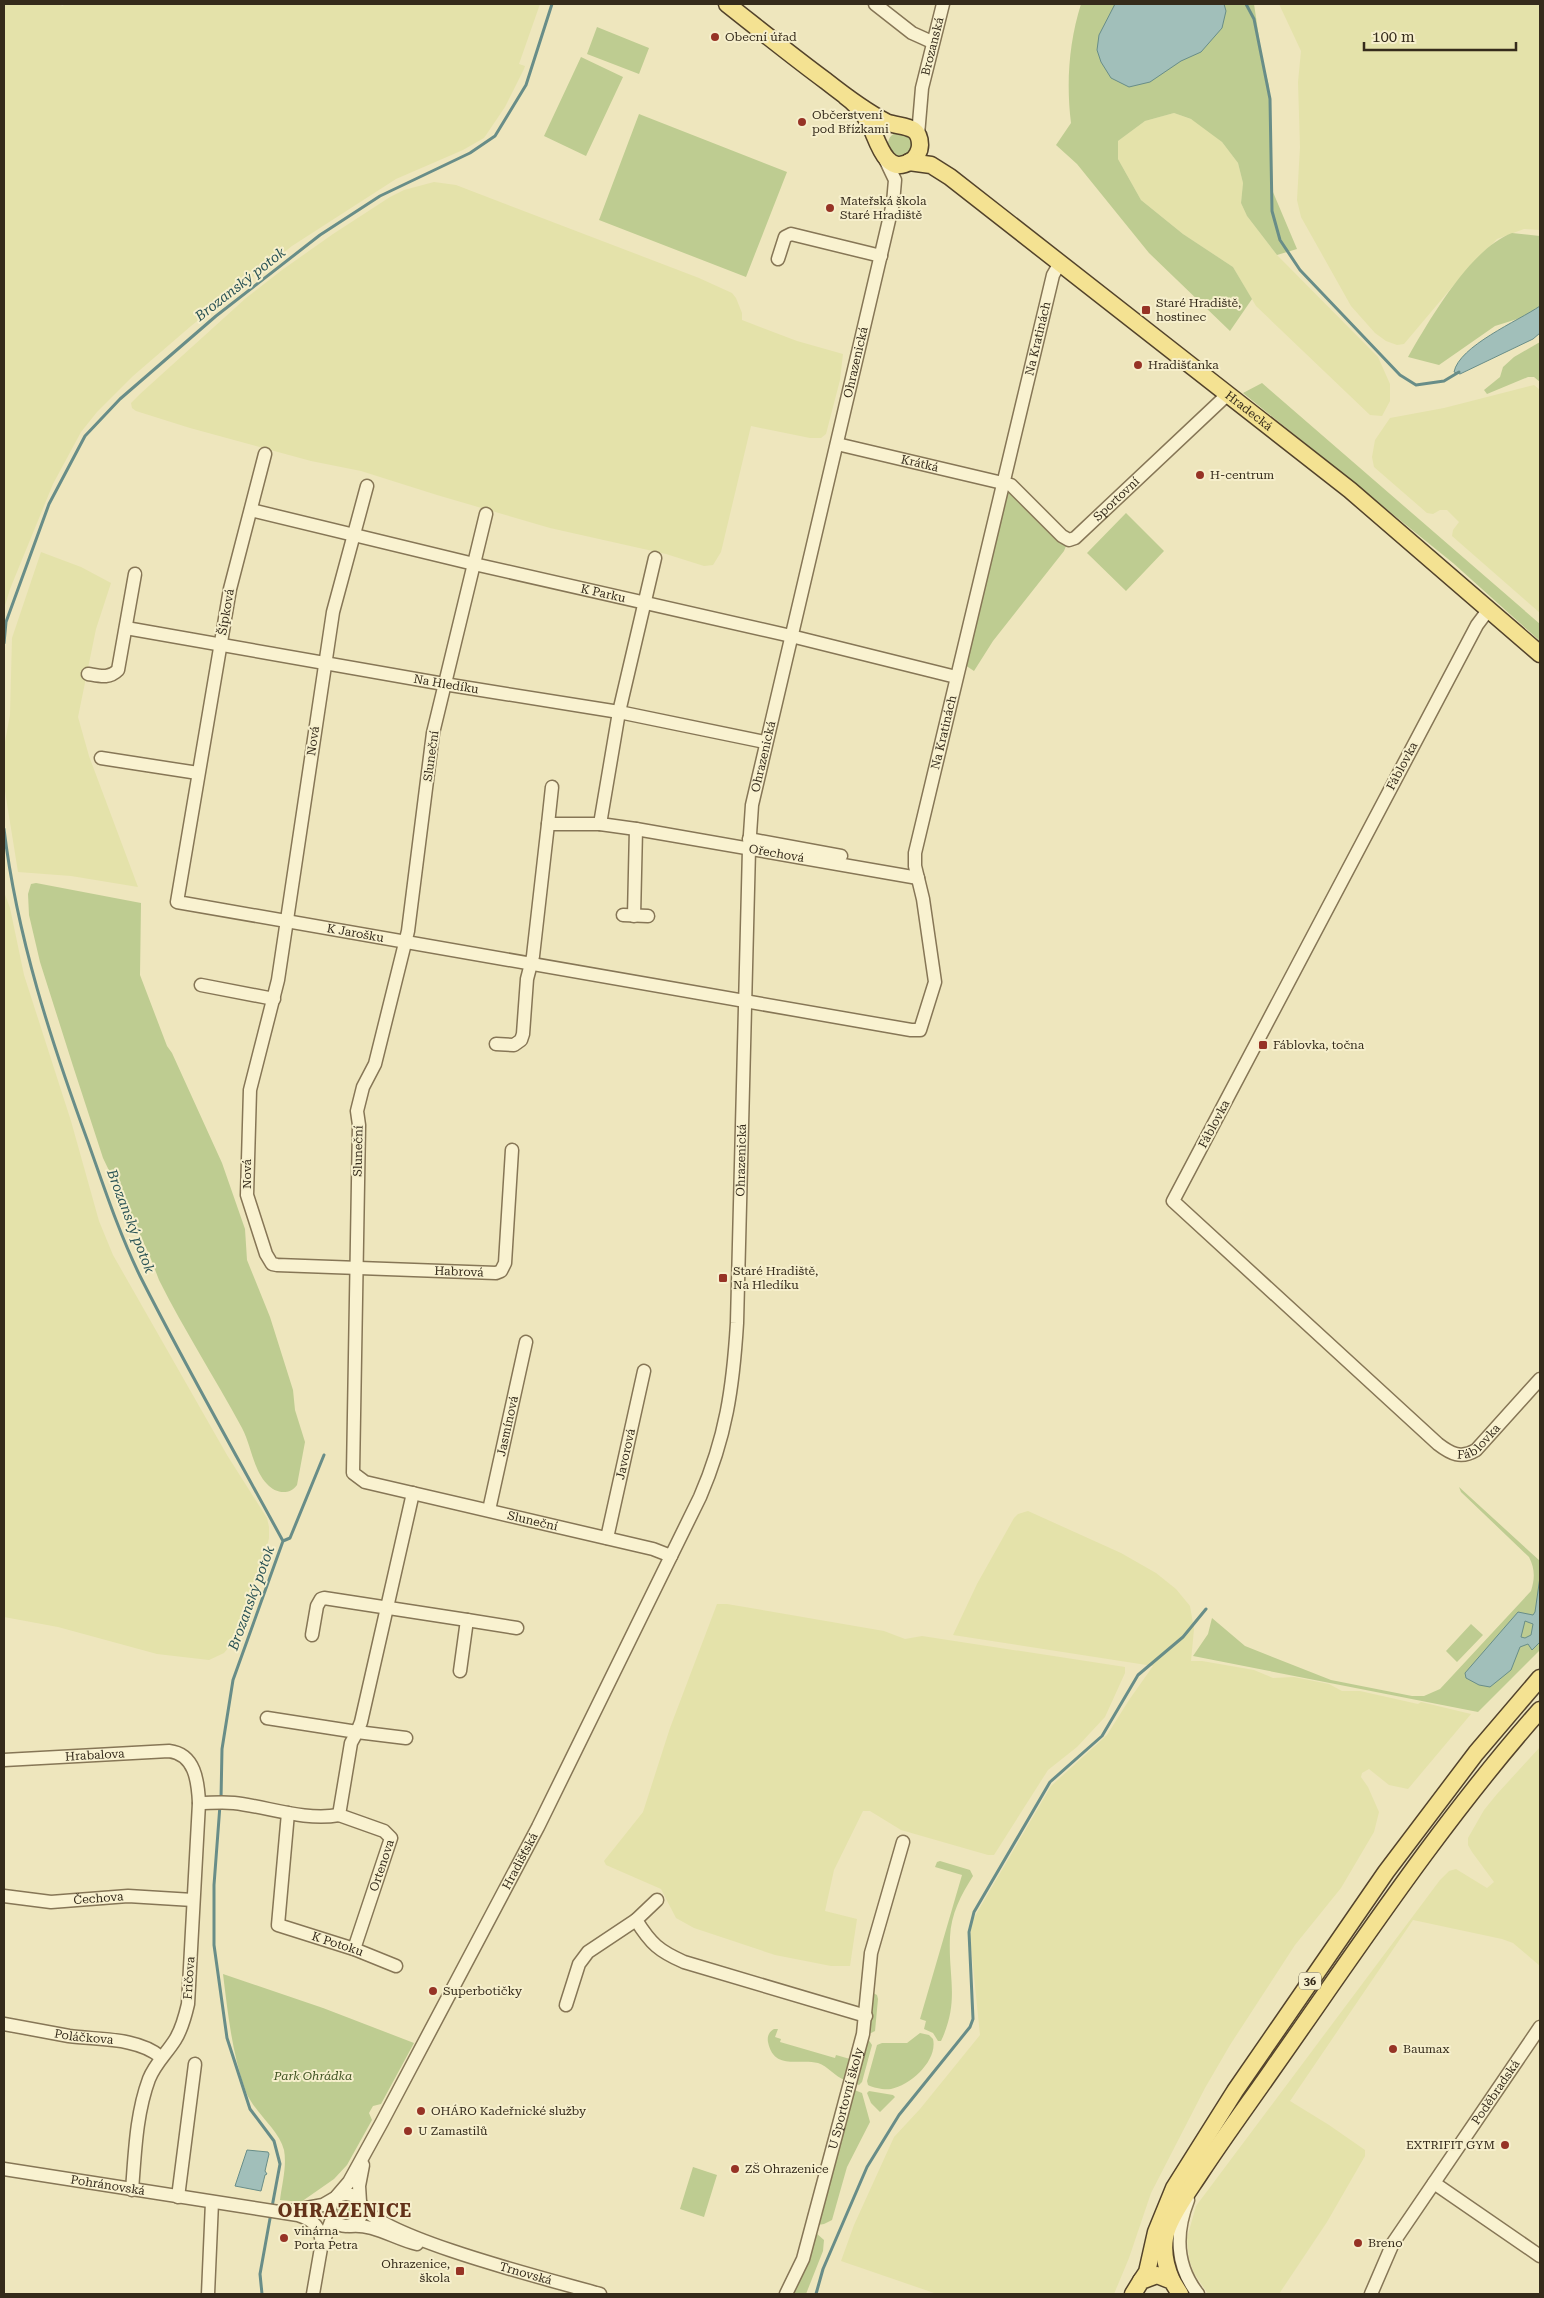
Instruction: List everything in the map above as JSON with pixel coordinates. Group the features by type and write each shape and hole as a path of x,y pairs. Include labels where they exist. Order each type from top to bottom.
{"main road":[{"path":"727,4 857,106 866,118 882,153 893,163 907,163 918,152 919,139 911,128 885,121 845,96"},
{"path":"882,153 880,143 882,135 890,127 899,124"},
{"name":"Hradecká","path":"919,139 931,159 950,177 1350,490 1540,654"},
{"name":"Hradecká","path":"907,163 931,165 950,177"},
{"name":"36","path":"1137,2288 1148,2267 1156,2232 1167,2202 1181,2174 1215,2122 1386,1872 1476,1753 1540,1678"},
{"name":"36","path":"1176,2288 1164,2256 1166,2234 1177,2209 1434,1842 1493,1766 1540,1710"},
{"name":"36","path":"1137,2288 1157,2275 1176,2288"}],"street":[{"path":"875,4 912,32 932,42"},
{"name":"Brozanská","path":"899,124 913,112 922,88 943,4"},
{"name":"Brozanská","path":"919,139 922,88"},
{"name":"Ohrazenická","path":"882,153 894,176 893,202"},
{"name":"Ohrazenická","path":"671,1556 700,1496 720,1448 730,1395 737,1323 749,844 755,788 893,202 907,163"},
{"path":"778,259 784,237 791,234 881,256"},
{"name":"Na Kratinách","path":"745,1001 920,1030 935,982 924,899 916,872 915,853 1002,482 1053,275 1060,264"},
{"name":"Sportovní","path":"1002,482 1016,488 1062,536 1072,540 1228,394"},
{"name":"Krátká","path":"837,444 1002,482"},
{"name":"Šípková","path":"178,902 198,772 230,589 265,454"},
{"name":"Nová","path":"355,1269 272,1264 266,1254 250,1203 247,1182 250,1090 274,999 333,612 355,534 366,486"},
{"name":"K Parku","path":"251,510 474,564 791,636 956,677"},
{"name":"Sluneční","path":"486,514 433,733 405,942 375,1064 364,1083 358,1107 353,1473 365,1482 655,1549 671,1556"},
{"path":"600,824 619,712 655,558"},
{"path":"88,674 106,677 113,675 118,670 135,574"},
{"name":"Fáblovka","path":"1489,609 1477,625 1173,1201 1431,1438 1452,1453 1464,1456 1476,1450 1540,1379"},
{"name":"Na Hledíku","path":"126,628 444,684 619,712 765,742"},
{"path":"102,758 198,772"},
{"path":"496,1044 514,1045 521,1040 527,974 531,964 537,922 552,787"},
{"name":"Ořechová","path":"548,824 600,824 749,844 916,872"},
{"path":"636,829 628,916 648,916"},
{"name":"K Jarošku","path":"178,902 745,1001"},
{"path":"201,985 274,999"},
{"name":"Habrová","path":"355,1269 502,1271 505,1263 512,1150"},
{"name":"Jasmínová","path":"488,1510 526,1342"},
{"name":"Javorová","path":"606,1538 644,1371"},
{"path":"339,1815 351,1743 357,1732 388,1609 413,1493"},
{"name":"Hradišťská","path":"336,2197 349,2182 382,2122 538,1826 671,1556"},
{"path":"312,1635 317,1606 321,1599 324,1598 517,1628"},
{"path":"460,1671 467,1620"},
{"path":"267,1718 406,1738"},
{"name":"Hrabalova","path":"4,1760 169,1751 177,1752 185,1758"},
{"name":"Fričova","path":"132,2190 137,2129 144,2094 161,2057 179,2034 186,2013 199,1803 196,1777 185,1758"},
{"name":"Ortenova","path":"199,1803 234,1803 288,1813 320,1816 339,1815 384,1831 391,1838 354,1949"},
{"name":"K Potoku","path":"288,1813 278,1925 354,1949 396,1966"},
{"name":"U Sportovní školy","path":"786,2294 803,2259 863,2034 871,1953 903,1842"},
{"name":"Čechova","path":"4,1896 44,1902 128,1896 193,1900"},
{"path":"566,2005 582,1958 636,1920 656,1900"},
{"path":"636,1920 652,1944 668,1955 684,1962 866,2016"},
{"name":"Poláčkova","path":"4,2024 134,2044 149,2048 161,2057"},
{"name":"Poděbradská","path":"1371,2294 1393,2243 1540,2027"},
{"path":"178,2197 195,2064"},
{"name":"Hradišťská","path":"361,2204 359,2186 363,2166 382,2122"},
{"name":"Pohránovská","path":"4,2169 284,2213 331,2218"},
{"path":"1197,2178 1184,2212 1179,2242 1184,2270 1198,2294"},
{"path":"1434,2183 1540,2256"},
{"path":"313,2294 322,2245 331,2218 330,2206 336,2197 346,2194 352,2195 361,2204 362,2212 359,2220 337,2233 318,2270"},
{"name":"Pohránovská","path":"284,2213 327,2204 336,2197"},
{"path":"208,2294 212,2202"},
{"name":"Trnovská","path":"361,2204 367,2212 379,2220 427,2242 577,2291 600,2294"},
{"name":"Pohránovská","path":"284,2213 303,2217 314,2223 319,2230 322,2245"},
{"path":"331,2218 337,2224 349,2226"},
{"name":"Trnovská","path":"349,2226 364,2226 402,2240 452,2251"}],"shaded area":[{"path":"4,4 58,4 63,6 64,4 540,4 519,64 525,66 524,69 505,107 484,138 463,150 396,179 292,246 191,326 133,376 97,412 81,432 53,484 10,589 4,609"},
{"path":"1279,4 1540,4 1540,230 1524,229 1497,239 1458,280 1404,344 1397,345 1386,341 1375,333 1351,306 1301,217 1297,200 1300,147 1298,82 1301,51"},
{"path":"1174,113 1196,121 1222,142 1238,163 1243,183 1241,203 1247,216 1277,255 1378,357 1390,384 1390,401 1382,416 1370,415 1256,306 1233,267 1183,234 1141,200 1118,159 1118,141 1145,121"},
{"path":"434,182 456,185 699,278 732,293 742,313 742,320 797,341 843,354 840,380 826,434 821,438 810,438 751,426 721,552 713,565 704,566 666,554 550,528 361,471 311,461 190,428 136,411 132,408 131,403 140,394 246,298 282,270 390,197 404,190"},
{"path":"1534,385 1540,390 1540,613 1452,536 1453,530 1459,522 1447,510 1440,510 1433,514 1427,513 1374,467 1372,457 1375,440 1390,418 1444,408"},
{"path":"41,552 81,567 111,583 96,629 78,717 89,756 138,887 71,876 18,872 4,785 4,747 10,715 12,638"},
{"path":"4,892 10,908 24,975 71,1121 99,1221 113,1255 227,1455 267,1518 269,1538 263,1564 236,1639 224,1653 209,1660 157,1654 58,1627 4,1617"},
{"path":"1028,1511 1121,1553 1156,1573 1176,1589 1190,1606 1194,1629 1191,1661 1202,1661 1254,1670 1273,1678 1294,1677 1329,1684 1342,1691 1360,1691 1418,1704 1421,1702 1471,1714 1408,1789 1389,1785 1369,1769 1362,1773 1361,1777 1368,1787 1379,1812 1374,1832 1341,1888 1295,1945 1230,2045 1205,2088 1151,2193 1129,2258 1114,2294 937,2294 841,2261 854,2225 894,2137 920,2109 980,2035 970,1937 972,1921 1051,1786 1107,1735 1153,1666 953,1635 977,1584 1014,1518 1018,1514"},
{"path":"717,1604 727,1604 884,1631 905,1639 922,1636 1125,1667 1125,1673 1105,1717 1077,1747 1048,1770 994,1855 988,1855 901,1830 870,1811 863,1811 834,1870 825,1911 857,1919 850,1966 831,1966 775,1955 694,1928 676,1918 661,1889 606,1865 604,1861 643,1812 670,1728"},
{"path":"1540,1747 1540,1966 1513,1943 1502,1939 1413,1920 1290,2101 1365,2150 1365,2156 1327,2222 1279,2294 1208,2294 1194,2273 1189,2259 1187,2238 1196,2206 1440,1880 1449,1871 1456,1869 1487,1888 1494,1882 1472,1852 1468,1845 1468,1838 1484,1810"}],"green space":[{"path":"1081,4 1254,4 1262,58 1269,86 1270,185 1297,249 1277,255 1247,216 1241,203 1243,183 1238,163 1222,142 1191,119 1174,113 1145,121 1118,141 1118,159 1141,200 1183,234 1233,267 1252,299 1230,331 1149,253 1077,164 1056,145 1071,123 1069,78 1071,48"},
{"path":"597,27 649,48 639,74 587,54"},
{"path":"581,57 623,77 586,156 544,136"},
{"path":"639,114 787,172 746,277 599,220"},
{"path":"900,132 908,136 912,144 908,152 900,156 892,152 888,144 892,136"},
{"path":"1512,233 1540,236 1540,307 1527,316 1495,326 1439,365 1408,357 1440,305 1466,269 1496,241"},
{"path":"1540,342 1540,382 1534,377 1528,377 1487,394 1484,390 1500,377 1503,367 1514,357"},
{"path":"1262,383 1540,624 1540,641 1453,563 1243,393"},
{"path":"1010,487 1066,546 993,641 974,671 965,665 1006,489"},
{"path":"1126,513 1164,551 1126,591 1087,553"},
{"path":"36,883 141,903 140,975 167,1046 172,1053 222,1163 245,1229 247,1260 270,1317 293,1390 295,1410 305,1442 297,1485 290,1491 274,1490 258,1471 242,1428 159,1280 149,1254 103,1158 40,962 29,915 28,894 31,884"},
{"path":"1459,1487 1540,1561 1540,1650 1478,1712 1193,1656 1208,1634 1212,1618 1245,1646 1331,1680 1412,1696 1424,1696 1440,1689 1531,1591 1534,1578 1529,1557 1461,1492"},
{"path":"1471,1624 1483,1635 1457,1662 1446,1651"},
{"path":"940,1861 970,1870 973,1876 952,1920 950,1951 952,2001 947,2027 941,2041 938,2041 933,2033 924,2029 926,2021 920,2019 962,1875 935,1867 937,1862"},
{"name":"Park Ohrádka","path":"223,1974 323,2008 414,2043 381,2104 373,2106 369,2113 372,2120 347,2165 334,2179 301,2202 280,2200 285,2169 284,2150 277,2135 250,2099 241,2078 234,2049"},
{"path":"873,1993 877,1995 878,1999 875,2031 869,2034"},
{"path":"774,2029 778,2029 775,2037 781,2039 780,2042 835,2058 836,2055 850,2059 845,2080 818,2063 788,2062 776,2057 771,2051 768,2042 769,2034"},
{"path":"920,2033 929,2035 933,2039 933,2047 927,2063 914,2077 899,2087 891,2089 868,2085 867,2081 877,2045 882,2043 907,2043"},
{"path":"868,2039 872,2045 862,2082 859,2085 854,2083 860,2070"},
{"path":"852,2089 862,2093 870,2122 847,2167 832,2220 818,2225 851,2104"},
{"path":"869,2091 895,2097 880,2112 871,2103 867,2093"},
{"path":"693,2167 717,2175 704,2217 680,2209"},
{"path":"343,2202 349,2202 354,2207 352,2216 343,2218 338,2213 338,2207"},
{"path":"816,2233 824,2240 823,2251 806,2294 792,2294 806,2267"}],"water":[{"path":"1115,4 1224,4 1226,11 1222,28 1201,52 1181,61 1150,82 1129,87 1111,78 1101,62 1097,50 1099,35"},
{"path":"1540,306 1540,333 1533,339 1460,374 1454,372 1458,362 1466,353 1491,335"},
{"path":"1540,1577 1540,1642 1532,1650 1528,1644 1520,1647 1511,1670 1490,1687 1479,1685 1466,1678 1465,1673 1518,1612 1533,1615","holes":["1525,1621 1533,1624 1531,1635 1525,1638 1521,1637"]},
{"path":"247,2150 268,2152 269,2154 265,2171 267,2174 265,2175 261,2191 235,2186"}],"waterway":[{"name":"Brozanský potok","path":"4,643 6,622 49,504 85,436 120,399 216,316 320,235 380,196 470,153 495,136 526,85 552,4"},
{"path":"1246,4 1254,19 1270,99 1272,211 1280,240 1300,270 1400,375 1416,385 1444,381 1459,372"},
{"name":"Brozanský potok","path":"4,829 17,909 37,988 61,1066 119,1227 132,1260 157,1309 283,1541 233,1680 222,1749 221,1799"},
{"path":"283,1541 290,1538 324,1455"},
{"path":"816,2294 823,2269 867,2167 899,2115 970,2027 973,2019 969,1932 974,1912 1050,1782 1102,1736 1138,1675 1183,1637 1206,1609"},
{"name":"Brozanský potok","path":"220,1805 214,1885 214,1945 227,2038 250,2109 274,2141 280,2164 272,2207"},
{"name":"Brozanský potok","path":"262,2294 260,2274 271,2213"}],"place":[{"name":"Obecní úřad","path":"715,37"},
{"name":"Občerstvení pod Břízkami","path":"802,122"},
{"name":"Mateřská škola Staré Hradiště","path":"830,208"},
{"name":"Staré Hradiště, hostinec","path":"1146,310"},
{"name":"Hradišťanka","path":"1138,365"},
{"name":"H-centrum","path":"1200,475"},
{"name":"Fáblovka, točna","path":"1263,1045"},
{"name":"Staré Hradiště, Na Hledíku","path":"723,1278"},
{"name":"Superbotičky","path":"433,1991"},
{"name":"Baumax","path":"1393,2049"},
{"name":"OHÁRO Kadeřnické služby","path":"421,2111"},
{"name":"U Zamastilů","path":"408,2131"},
{"name":"EXTRIFIT GYM","path":"1505,2145"},
{"name":"ZŠ Ohrazenice","path":"735,2169"},
{"name":"vinárna Porta Petra","path":"284,2238"},
{"name":"Breno","path":"1358,2243"},
{"name":"Ohrazenice, škola","path":"460,2271"}],"district":[{"name":"OHRAZENICE","path":"345,2210"}]}
